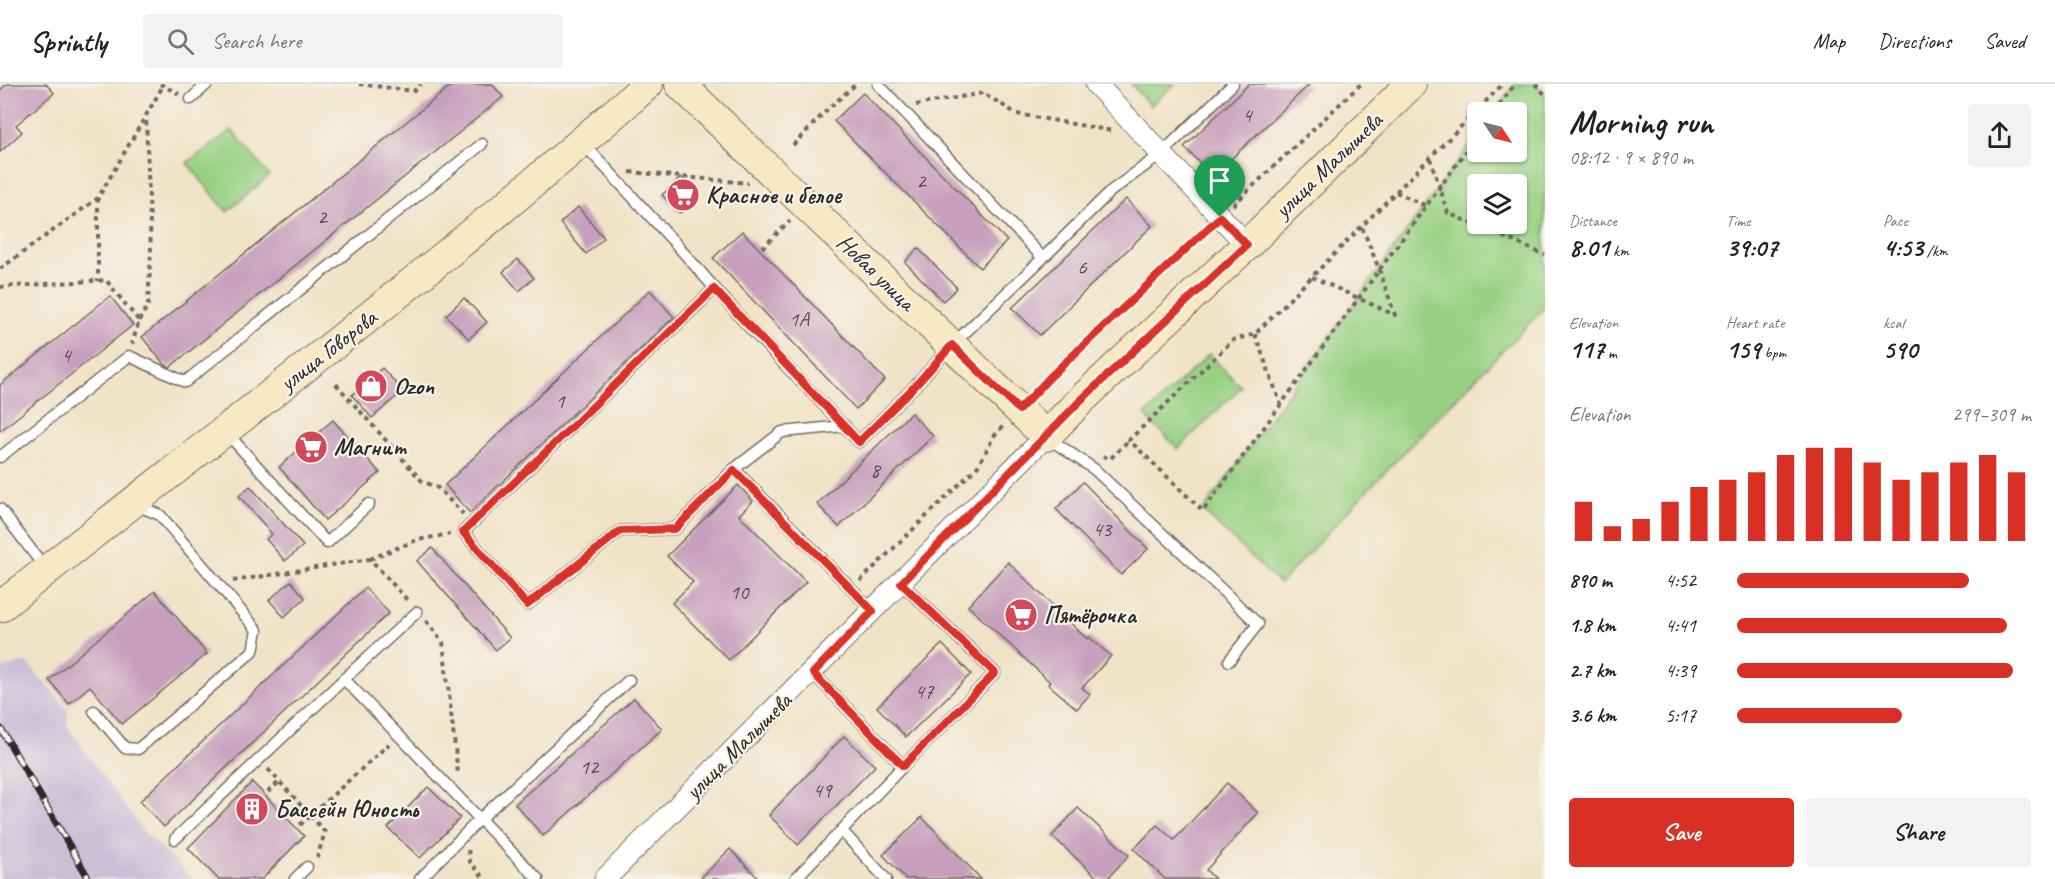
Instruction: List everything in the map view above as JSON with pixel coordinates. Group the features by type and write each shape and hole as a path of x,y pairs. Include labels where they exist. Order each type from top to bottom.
{"main road":[{"name":"улица Говорова","path":"0,607 381,308 582,142 648,84"},
{"name":"Новая улица","path":"680,84 1046,436"},
{"name":"улица Малышева","path":"1046,436 1080,401 1247,245 1411,84"}],"street":[{"path":"1095,84 1247,245"},
{"name":"улица Малышева","path":"605,879 813,673 1046,436"}],"lane":[{"path":"191,99 207,84"},
{"path":"582,142 714,289 859,442 952,345 1043,258 878,84"},
{"path":"1047,255 1111,191 1161,153 1233,84"},
{"path":"0,457 129,356 185,382 482,144"},
{"path":"714,289 463,532 527,605 620,531 675,529 734,470 782,432 845,426"},
{"path":"225,431 327,543 369,504"},
{"path":"1046,436 1094,469 1258,624 1229,660"},
{"path":"734,470 873,611"},
{"path":"94,711 125,748 138,748 253,651 257,630 160,515 133,504"},
{"path":"0,509 46,570"},
{"path":"795,879 995,673 901,583"},
{"path":"175,839 417,612"},
{"path":"813,673 903,766"},
{"path":"344,679 538,879"},
{"path":"420,879 480,819 629,680"},
{"path":"842,831 886,879"},
{"path":"295,879 307,867"}],"path":[{"path":"359,84 414,91 421,84"},
{"path":"793,145 856,84"},
{"path":"852,590 978,466 994,436 1051,376 1361,84"},
{"path":"1100,454 1110,459 1233,340 1255,334 1503,84"},
{"path":"1502,102 1515,84"},
{"path":"1535,84 1545,94"},
{"path":"0,268 98,198 162,85 191,99"},
{"path":"913,106 983,93 1017,114 1146,137"},
{"path":"129,356 139,321 148,305 151,251 146,116"},
{"path":"1130,440 1203,511 1467,150"},
{"path":"1430,158 1448,213 1545,255"},
{"path":"603,165 623,171 755,184"},
{"path":"1396,192 1426,206"},
{"path":"98,198 98,281"},
{"path":"762,248 793,218"},
{"path":"1312,277 1395,315 1361,227"},
{"path":"0,287 106,280 139,321"},
{"path":"1255,334 1281,405"},
{"path":"336,384 422,481 438,488 472,523"},
{"path":"218,583 370,559 417,540 463,532"},
{"path":"370,559 443,642 461,800"},
{"path":"300,825 398,735"},
{"path":"258,760 325,832 318,857 307,867"},
{"path":"268,792 279,782"},
{"path":"466,833 470,862 485,879"}],"shaded area":[{"path":"27,662 68,710 67,726 142,830 193,879 0,879 0,668"}],"green space":[{"path":"1131,84 1175,84 1150,106"},
{"path":"1515,84 1535,84 1545,94 1545,307 1377,480 1280,584 1203,511 1467,149 1467,162 1527,162 1527,102 1502,102"},
{"path":"232,130 269,176 227,212 187,163"},
{"path":"1209,354 1241,387 1178,449 1145,415"}],"building":[{"path":"7,84 46,84 54,93 16,125 22,132 0,152 0,90"},
{"path":"453,84 492,84 503,97 170,367 164,364 142,337"},
{"path":"1249,84 1310,84 1213,176 1184,147"},
{"path":"863,93 1007,241 980,268 834,121"},
{"path":"681,177 699,195 680,213 662,195"},
{"path":"1126,199 1152,226 1040,335 1012,308"},
{"path":"578,207 604,238 586,254 560,223"},
{"path":"742,231 885,380 856,409 713,258"},
{"path":"918,248 957,288 943,301 905,262"},
{"path":"518,259 534,278 519,291 503,272"},
{"path":"650,290 674,317 470,513 445,485"},
{"path":"110,296 133,325 0,431 0,385"},
{"path":"464,298 487,322 469,339 446,315"},
{"path":"382,368 403,391 372,418 352,395"},
{"path":"911,413 933,436 839,527 817,504"},
{"path":"333,420 380,473 325,520 279,467"},
{"path":"1083,482 1148,549 1121,575 1056,509"},
{"path":"738,485 753,501 739,515 806,582 729,660 672,603 693,582 667,556"},
{"path":"250,486 303,546 285,561 266,539 272,534 239,496"},
{"path":"432,548 510,638 496,650 417,561"},
{"name":"Пятёрочка","path":"1008,562 1087,639 1089,637 1111,656 1082,688 1090,694 1077,709 968,606"},
{"path":"291,581 305,598 284,617 269,600"},
{"path":"365,588 389,613 164,827 140,801"},
{"path":"155,591 207,654 122,724 90,686 69,704 49,680"},
{"path":"942,644 971,674 906,737 877,707"},
{"path":"634,698 662,729 543,836 515,804"},
{"path":"844,736 875,766 798,845 769,815"},
{"name":"Бассейн Юность","path":"252,782 304,836 262,879 218,879 188,848"},
{"path":"1227,783 1258,813 1206,870 1215,879 1165,879 1134,849 1157,825 1174,840"},
{"path":"428,787 460,818 420,858 388,828"},
{"path":"1078,808 1129,855 1107,879 1099,879 1052,836"},
{"path":"922,817 981,879 906,879 883,855"},
{"path":"730,849 759,879 700,879"}],"railway":[{"path":"1,729 89,879"}],"place":[{"name":"Красное и белое","path":"683,195"},
{"name":"Ozon","path":"371,386"},
{"name":"Магнит","path":"311,447"},
{"name":"Пятёрочка","path":"1021,615"},
{"name":"Бассейн Юность","path":"252,809"}],"route":[{"path":"1220,217 1247,245 1080,401 901,583 995,673 903,766 813,673 873,611 734,470 675,529 620,531 527,605 463,532 714,289 859,442 952,345 1019,410 1051,376 1220,217"}]}
